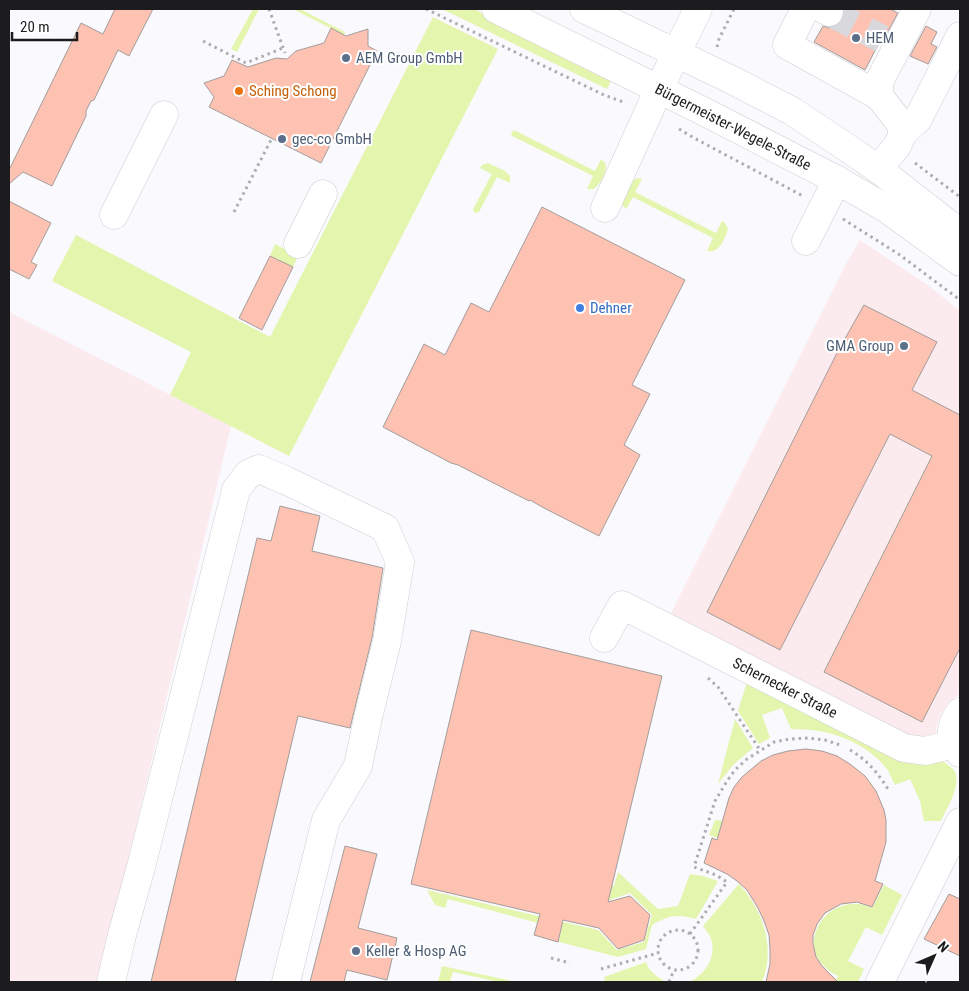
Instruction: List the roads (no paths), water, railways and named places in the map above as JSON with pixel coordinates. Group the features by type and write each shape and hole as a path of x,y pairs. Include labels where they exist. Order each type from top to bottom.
{"main road":[{"name":"Bürgermeister-Wegele-Straße","path":"496,9 654,101 701,110 837,180 887,209 960,262"},
{"path":"584,9 792,111 878,169 960,233"},
{"path":"605,208 698,9"},
{"path":"880,96 879,82 889,43 916,9"},
{"path":"819,10 787,46 880,96 900,123 903,133"},
{"path":"878,169 897,146 903,133 918,119 960,36"},
{"path":"114,214 164,115"},
{"path":"806,241 837,180"},
{"path":"298,244 323,194"},
{"path":"111,982 236,490 248,474 259,469 385,528 400,562 387,641 358,766 326,820 286,982"},
{"name":"Schernecker Straße","path":"604,638 622,604 904,748 924,751 957,748 951,735 955,719 960,712"},
{"path":"880,982 960,822"}],"tunnel":[{"path":"829,12 882,39"}],"place":[{"name":"HEM","path":"856,38"},
{"name":"AEM Group GmbH","path":"346,58"},
{"name":"Sching Schong","path":"239,91"},
{"name":"gec-co GmbH","path":"282,139"},
{"name":"Dehner","path":"580,308"},
{"name":"GMA Group","path":"904,346"},
{"name":"Keller & Hosp AG","path":"356,951"}]}
